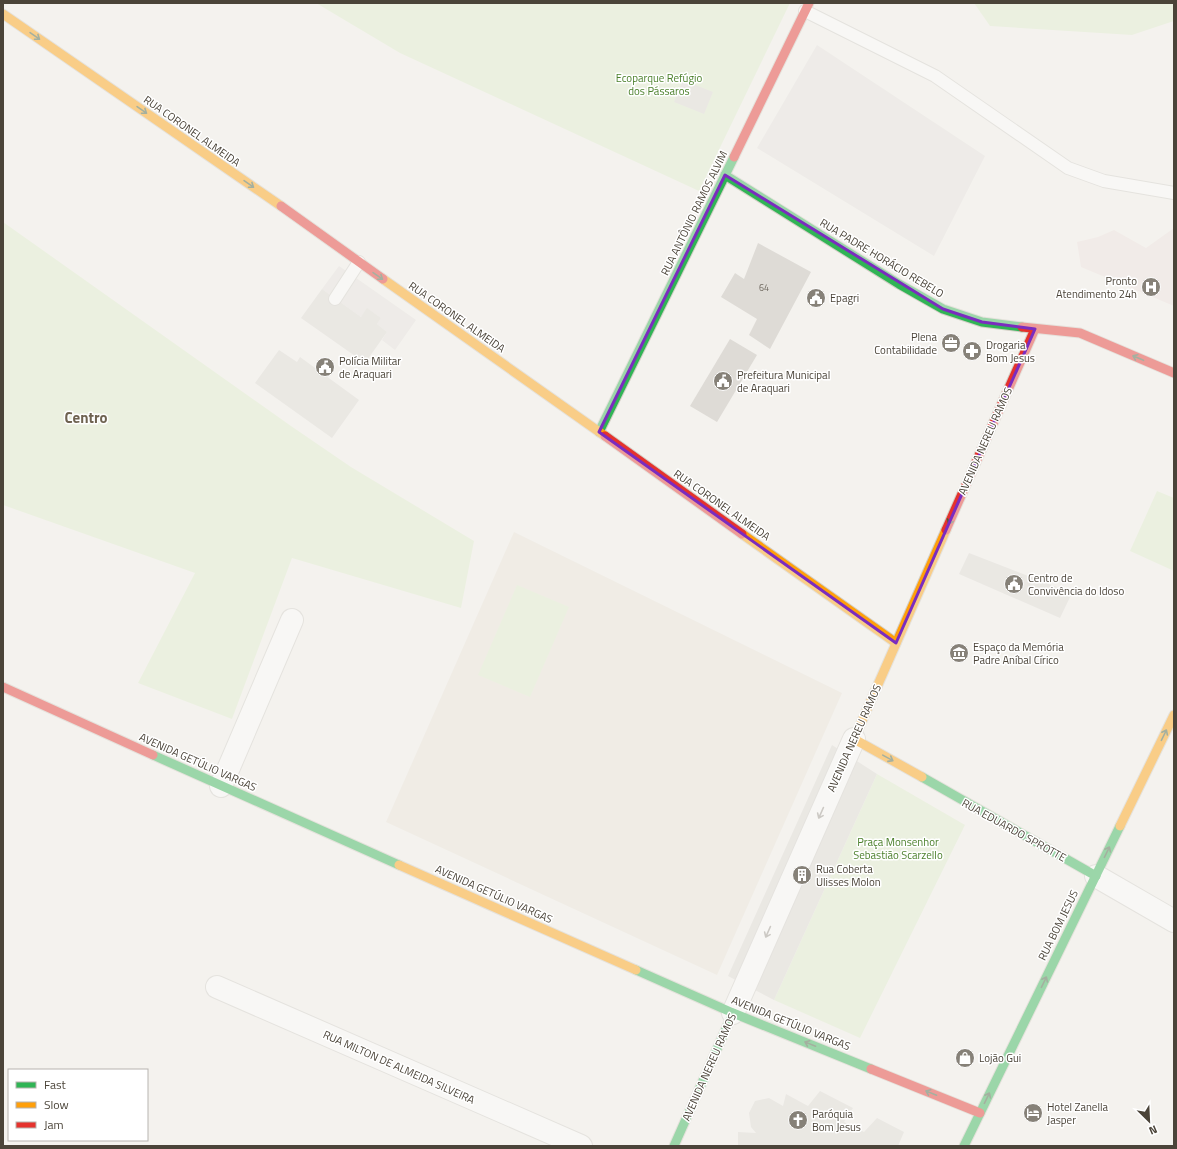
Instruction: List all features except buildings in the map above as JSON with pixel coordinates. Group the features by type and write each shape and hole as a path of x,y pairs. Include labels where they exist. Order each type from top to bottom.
{"main road":[{"name":"RUA ANTÔNIO RAMOS ALVIM","path":"599,432 807,7"},
{"name":"RUA CORONEL ALMEIDA","path":"3,14 285,210 896,643"},
{"name":"RUA PADRE HORÁCIO REBELO","path":"726,175 898,284 943,309 982,322 1080,333 1174,373"},
{"name":"AVENIDA NEREU RAMOS","path":"854,739 1034,329"},
{"name":"AVENIDA GETÚLIO VARGAS","path":"3,687 221,786 733,1013 980,1113"},
{"name":"RUA BOM JESUS","path":"964,1146 1174,715"},
{"name":"RUA EDUARDO SPROTTE","path":"854,739 1096,876"},
{"name":"AVENIDA NEREU RAMOS","path":"674,1146 733,1013"}],"street":[{"path":"221,786 292,620"},
{"name":"AVENIDA NEREU RAMOS","path":"733,1013 854,739"},
{"name":"RUA EDUARDO SPROTTE","path":"1096,876 1174,921"},
{"name":"RUA MILTON DE ALMEIDA SILVEIRA","path":"217,987 581,1146"}],"lane":[{"path":"807,7 935,76 1068,168 1104,181 1174,193"},
{"path":"335,299 358,262"}],"highlighted area":[{"path":"725,175 943,309 982,322 1035,329 896,643 599,432"}],"shaded area":[{"path":"817,45 985,156 934,256 757,148"},
{"name":"Pronto Atendimento 24h","path":"1174,228 1174,306 1081,267 1077,242 1098,237 1114,230 1146,248"},
{"path":"339,266 416,320 395,350 382,340 387,332 377,324 381,318 368,309 361,317 322,289"},
{"path":"514,532 842,693 717,975 386,822"}],"green space":[{"name":"Ecoparque Refúgio dos Pássaros","path":"316,3 790,3 699,191 400,53"},
{"path":"974,3 1174,3 1174,21 1132,35 990,26"},
{"path":"3,222 351,467 474,541 461,608 292,558 232,719 138,683 195,573 3,505"},
{"path":"1157,491 1174,498 1174,571 1130,551"},
{"path":"517,585 569,607 530,697 478,675"},
{"name":"Praça Monsenhor Sebastião Scarzello","path":"877,774 965,825 860,1038 774,1000"}],"traffic: fast":[{"path":"599,432 734,157"},
{"path":"725,175 899,284 943,309 982,322 1022,327"},
{"path":"153,755 399,865"},
{"path":"922,777 1096,876"},
{"path":"964,1146 1120,826"},
{"path":"636,970 733,1013 871,1069"},
{"path":"674,1146 733,1013"}],"traffic: slow":[{"path":"3,14 281,206"},
{"path":"383,279 605,436"},
{"path":"922,777 854,739 946,530"},
{"path":"742,534 896,643"},
{"path":"1120,826 1174,715"},
{"path":"399,865 636,970"}],"traffic: jam":[{"path":"734,157 809,3"},
{"path":"281,206 383,279"},
{"path":"1022,327 1080,333 1174,373"},
{"path":"946,530 1035,329"},
{"path":"605,436 742,534"},
{"path":"3,687 153,755"},
{"path":"871,1069 980,1113"}],"place":[{"name":"Pronto Atendimento 24h","path":"1151,287"},
{"name":"Epagri","path":"816,298"},
{"name":"Plena Contabilidade","path":"951,343"},
{"name":"Drogaria Bom Jesus","path":"972,351"},
{"name":"Polícia Militar de Araquari","path":"325,367"},
{"name":"Prefeitura Municipal de Araquari","path":"723,381"},
{"name":"Centro de Convivência do Idoso","path":"1014,584"},
{"name":"Espaço da Memória Padre Aníbal Círico","path":"959,653"},
{"name":"Rua Coberta Ulisses Molon","path":"802,875"},
{"name":"Lojão Gui","path":"965,1058"},
{"name":"Hotel Zanella Jasper","path":"1033,1113"},
{"name":"Paróquia Bom Jesus","path":"798,1120"}],"district":[{"name":"Centro","path":"86,418"}]}
